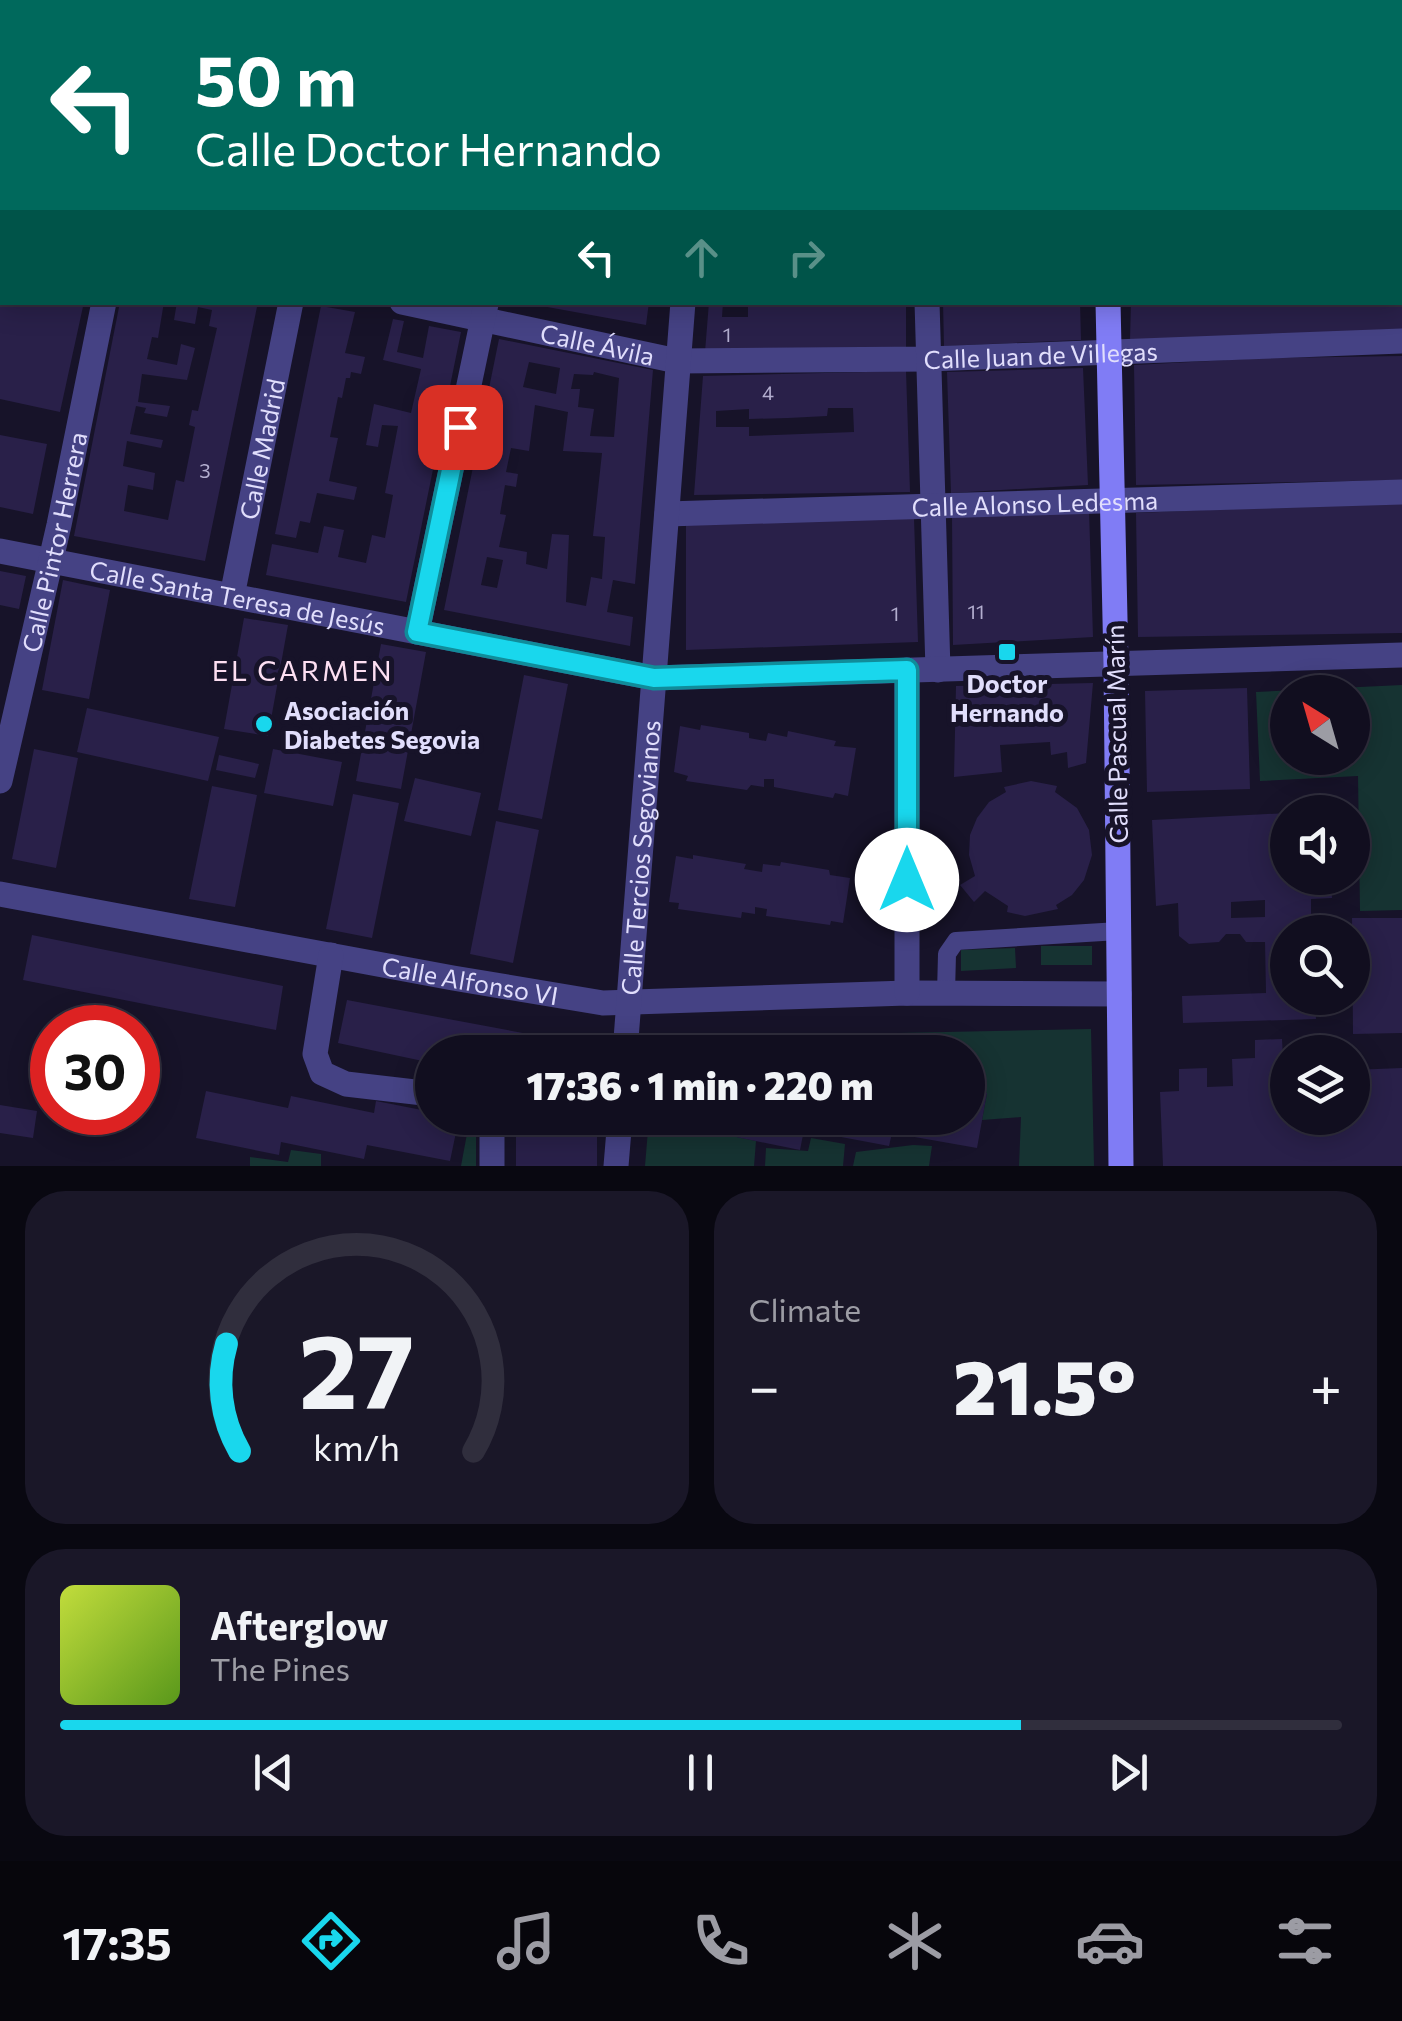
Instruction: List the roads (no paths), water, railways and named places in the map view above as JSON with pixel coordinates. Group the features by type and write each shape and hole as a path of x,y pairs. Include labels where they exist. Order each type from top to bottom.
{"street":[{"name":"Calle Pintor Herrera","path":"0,781 7,704 50,560 103,305"},
{"name":"Calle Madrid","path":"232,596 290,305"},
{"name":"Calle Ávila","path":"430,305 485,311 677,361"},
{"name":"Calle Tercios Segovianos","path":"626,1035 683,305"},
{"path":"927,305 938,670"},
{"name":"Calle Pascual Marín","path":"1108,305 1120,1166"},
{"path":"417,632 485,311"},
{"name":"Calle Juan de Villegas","path":"677,361 928,359 1402,341"},
{"name":"Calle Alonso Ledesma","path":"667,514 1402,492"},
{"name":"Calle Santa Teresa de Jesús","path":"0,551 654,678 1402,655"},
{"path":"907,670 907,992"},
{"name":"Calle Alfonso VI","path":"0,894 603,1003 907,992 1119,994"},
{"path":"331,956 315,1054 322,1073 346,1084 415,1092"},
{"path":"492,1135 492,1166"},
{"path":"616,1166 619,1135"}],"lane":[{"path":"946,993 947,954 956,941 1118,931"}],"place":[{"name":"Doctor Hernando","path":"1007,652"},
{"name":"Asociación Diabetes Segovia","path":"264,724"}],"district":[{"name":"EL CARMEN","path":"303,670"}]}
